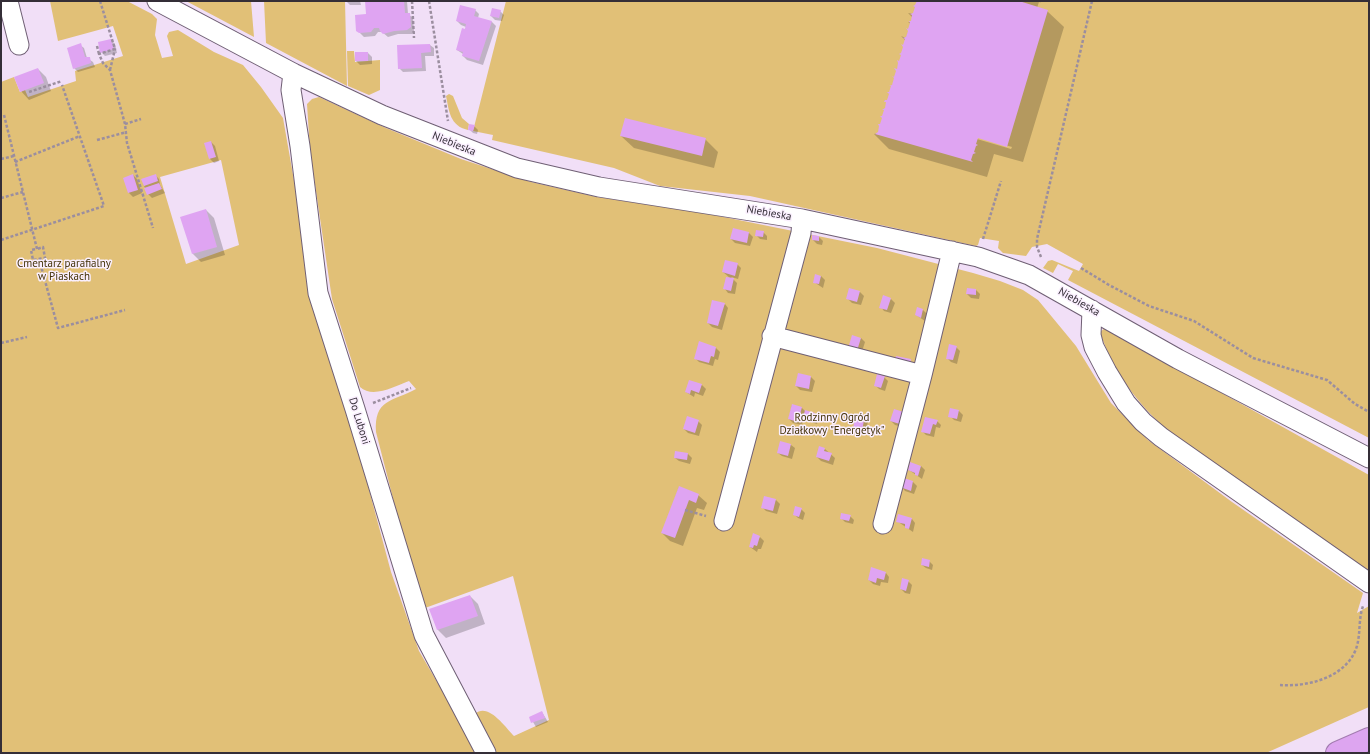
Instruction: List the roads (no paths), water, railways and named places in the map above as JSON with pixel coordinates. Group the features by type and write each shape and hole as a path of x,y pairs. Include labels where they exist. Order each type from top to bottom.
{"highway":[{"path":"1337,753 1369,739"}],"street":[{"path":"8,1 19,45"},
{"name":"Niebieska","path":"157,1 293,73 394,120 517,168 599,187 802,219 978,257 1044,282 1178,358 1369,458"},
{"name":"Do Luboni","path":"293,73 291,90 300,146 318,293 424,635 486,753"},
{"path":"724,521 772,336 801,233 802,219"},
{"path":"883,524 922,375 952,251"},
{"path":"1092,310 1091,335 1094,347 1126,403 1143,422 1161,437 1369,583"},
{"path":"772,336 922,375"}],"park label":[{"name":"Cmentarz parafialny w Piaskach","path":"64,270"},
{"name":"Rodzinny Ogród Działkowy \"Energetyk\"","path":"832,424"}]}
